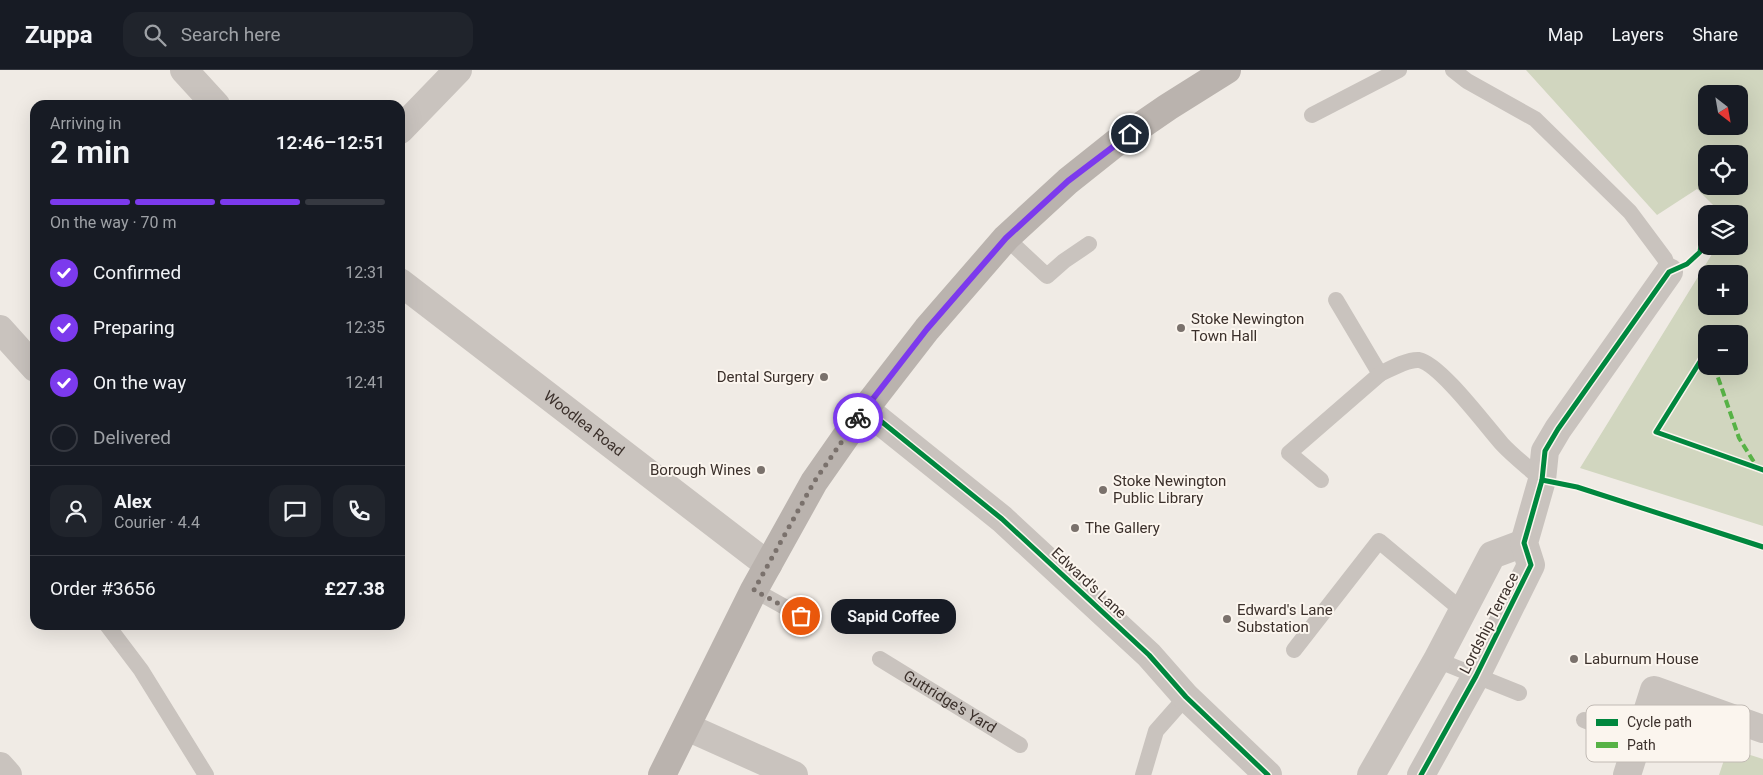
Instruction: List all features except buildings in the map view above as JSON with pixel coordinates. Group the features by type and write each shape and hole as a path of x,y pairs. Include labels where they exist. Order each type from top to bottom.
{"main road":[{"path":"662,775 754,590 814,482 865,409 927,329 1006,238 1068,181 1215,73"}],"street":[{"path":"184,70 211,100"},
{"path":"405,125 458,70"},
{"path":"1524,543 1542,480 1545,451 1558,429 1669,272"},
{"name":"Woodlea Road","path":"405,286 768,565"},
{"path":"0,329 30,362"},
{"name":"Edward's Lane","path":"865,409 1002,519 1149,655 1186,697 1268,775"},
{"name":"Lordship Terrace","path":"1372,775 1437,660 1492,555 1524,543 1532,565 1476,676 1421,775"},
{"path":"1652,705 1654,690 1696,705"},
{"path":"1750,724 1763,729"},
{"path":"687,727 794,775"},
{"path":"1627,775 1635,762"},
{"path":"0,766 8,775"}],"lane":[{"path":"1312,115 1399,70"},
{"path":"1453,70 1467,81 1534,119 1630,212 1665,259 1669,272"},
{"path":"1006,238 1047,276 1064,261 1089,244"},
{"path":"1336,300 1380,374"},
{"path":"1321,480 1289,454 1380,374 1394,366 1418,360 1431,365 1503,445 1542,480"},
{"path":"1294,650 1380,541 1463,611"},
{"path":"754,590 801,616"},
{"path":"111,630 141,670 206,775"},
{"name":"Guttridge's Yard","path":"880,659 1020,745"},
{"path":"1437,660 1519,693"},
{"path":"1143,775 1156,731 1186,697"}],"green space":[{"path":"1526,70 1763,70 1763,526 1580,468 1698,277 1698,315 1748,315 1748,265 1705,265 1711,255 1748,255 1748,205 1713,205 1703,195 1748,195 1748,145 1698,145 1697,189 1657,215"},
{"path":"1750,755 1763,759 1763,775 1719,775 1723,762 1750,762"}],"marked path":[{"path":"1717,375 1739,438 1757,467"}],"cycle path":[{"path":"1421,775 1476,676 1531,565 1524,543 1542,480 1545,451 1558,429 1669,272 1687,264 1698,254"},
{"path":"1698,365 1656,432 1763,470"},
{"path":"882,422 1002,519 1149,655 1186,697 1268,775"},
{"path":"1542,480 1577,487 1763,547"}],"way so far":[{"path":"801,616 754,590 814,482 858,418"}],"place":[{"name":"Stoke Newington Town Hall","path":"1181,328"},
{"name":"Dental Surgery","path":"824,377"},
{"name":"Borough Wines","path":"761,470"},
{"name":"Stoke Newington Public Library","path":"1103,490"},
{"name":"The Gallery","path":"1075,528"},
{"name":"Sapid Coffee","path":"801,616"},
{"name":"Edward's Lane Substation","path":"1227,619"},
{"name":"Laburnum House","path":"1574,659"}],"route":[{"path":"858,418 927,329 1006,238 1068,181 1130,134"}]}
